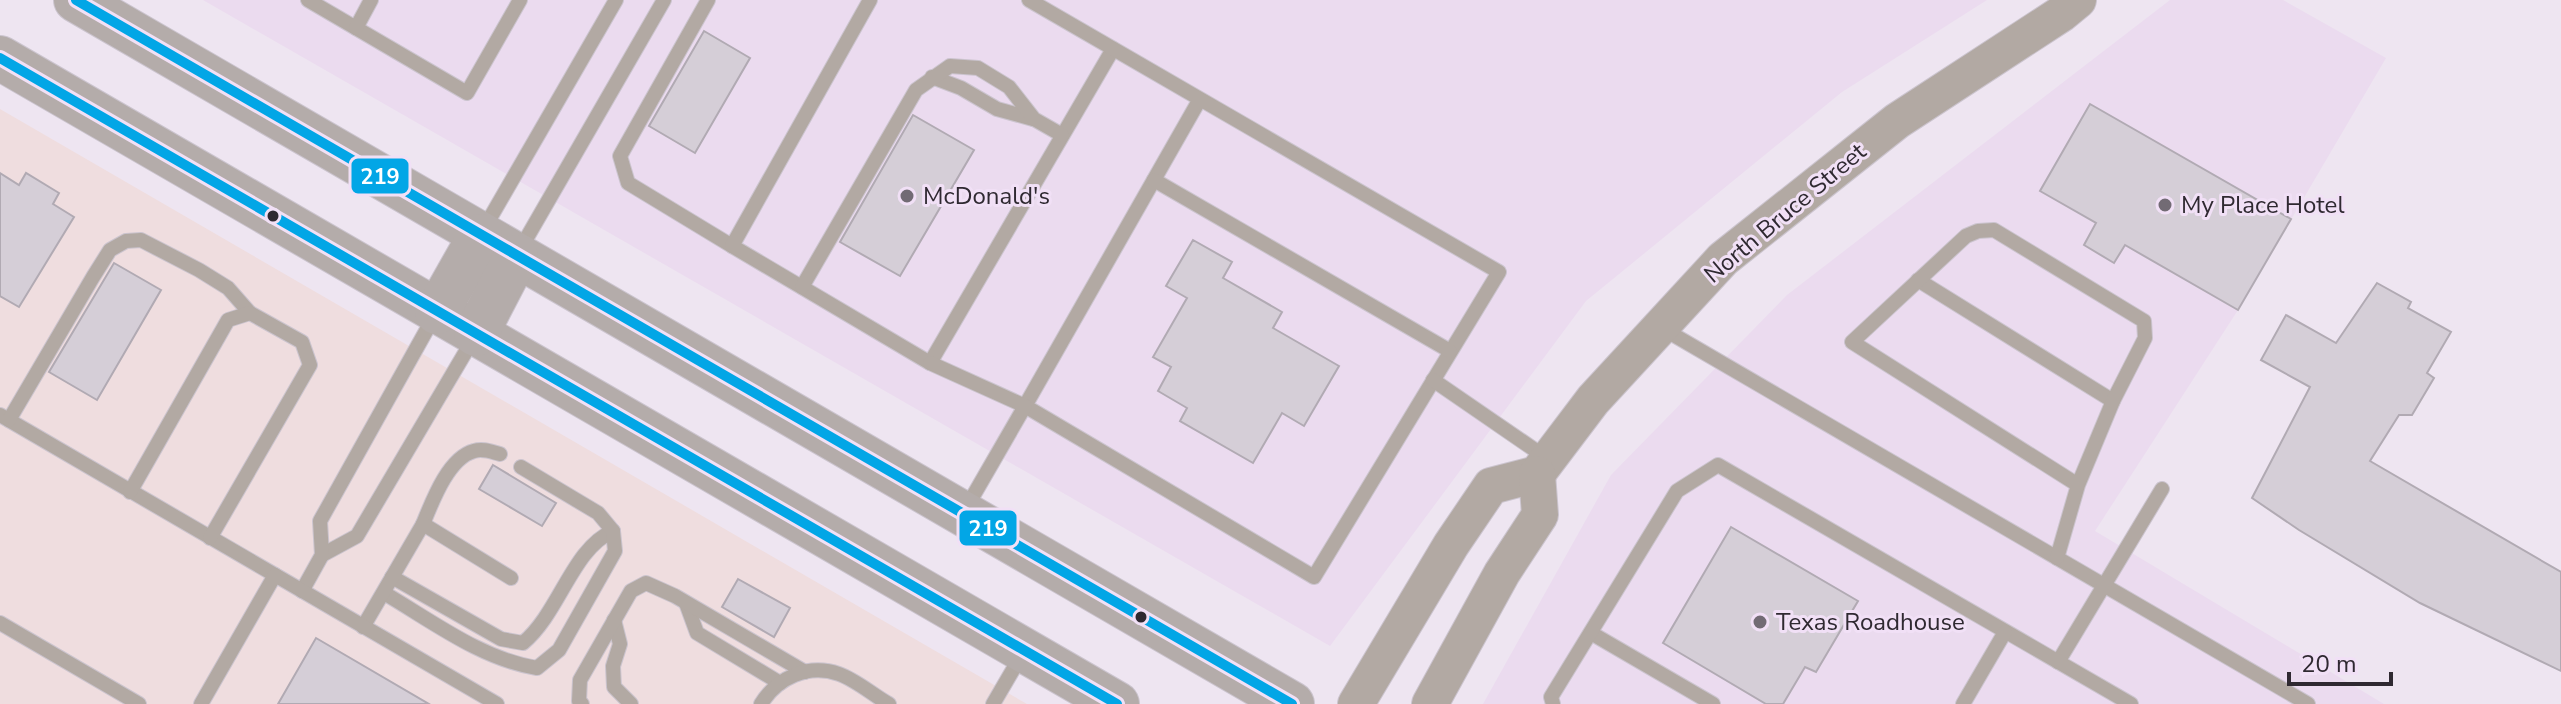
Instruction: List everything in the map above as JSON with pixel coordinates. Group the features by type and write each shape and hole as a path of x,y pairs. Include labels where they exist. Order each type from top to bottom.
{"main road":[{"path":"76,0 1292,704"},
{"path":"0,58 1117,704"},
{"path":"437,312 498,246"},
{"path":"476,334 498,246"}],"street":[{"name":"North Bruce Street","path":"1543,467 1593,400 1723,259 1897,121 2062,7"},
{"path":"1356,704 1451,545 1491,486 1543,467 1540,515 1502,573 1430,704"}],"lane":[{"path":"308,0 467,93 520,0"},
{"path":"356,28 371,0"},
{"path":"498,246 616,0"},
{"path":"498,246 664,0"},
{"path":"708,0 620,156 628,183 930,363 1025,406 1314,577 1499,272 1029,0"},
{"path":"732,246 864,3"},
{"path":"930,363 1113,49"},
{"path":"802,287 916,90 932,77 950,66 978,68 1009,87 1034,119"},
{"path":"932,77 961,88 997,109 1034,119 1062,135"},
{"path":"963,514 1200,99"},
{"path":"1154,180 1450,351"},
{"path":"2057,558 2078,485 2113,401 2145,338 2144,321 1994,230 1966,236 1852,342 2078,485"},
{"path":"210,538 310,365 302,342 250,313 228,288 141,240 126,241 110,250 5,417 130,492 497,704"},
{"path":"1918,280 2113,401"},
{"path":"302,591 322,555 320,521 437,312"},
{"path":"130,492 228,320 250,313"},
{"path":"1660,327 2308,704"},
{"path":"322,555 357,536 476,334"},
{"path":"1433,380 1543,467"},
{"path":"363,627 423,524 437,489 456,463 472,451 487,450 500,454"},
{"path":"1553,704 1551,697 1677,491 1718,465 2131,704"},
{"path":"384,593 512,664 537,668 559,650 615,551 613,531 598,513 521,467"},
{"path":"2058,662 2162,489"},
{"path":"423,524 511,578"},
{"path":"392,577 501,639 523,643 540,629 589,546 613,531"},
{"path":"201,704 275,575"},
{"path":"582,704 579,701 580,680 631,591 646,583 805,672"},
{"path":"686,603 697,633 780,683"},
{"path":"614,620 620,644 613,666 614,687 631,704"},
{"path":"0,623 139,704"},
{"path":"1963,704 2005,632"},
{"path":"1591,633 1713,704"},
{"path":"993,704 1024,650"},
{"path":"761,704 768,693 792,674 805,672 839,674 889,704"}],"shaded area":[{"path":"203,0 1987,0 1842,92 1586,301 1330,646"},
{"path":"2170,0 2283,0 2386,58 2238,310 2095,531 2384,704 1483,704 1611,475 1787,295"},
{"path":"0,109 1027,704 0,704"}],"building":[{"path":"704,31 750,58 695,153 649,126"},
{"name":"My Place Hotel","path":"2090,104 2291,219 2238,310 2125,245 2114,263 2084,245 2096,223 2040,191"},
{"name":"McDonald's","path":"913,115 974,150 900,276 840,242"},
{"path":"0,173 19,185 26,173 59,193 53,204 74,217 19,307 0,296"},
{"path":"1193,240 1232,262 1223,278 1282,312 1273,328 1339,366 1304,426 1282,413 1253,463 1180,421 1187,408 1158,391 1171,367 1153,357 1187,298 1166,286"},
{"path":"114,263 161,290 97,400 49,372"},
{"path":"2377,283 2411,302 2408,308 2451,332 2427,373 2434,378 2412,415 2399,415 2370,461 2561,572 2561,671 2420,603 2252,498 2310,387 2261,360 2286,315 2336,343"},
{"path":"493,465 556,503 542,526 479,489"},
{"name":"Texas Roadhouse","path":"1731,527 1858,601 1816,672 1805,667 1783,704 1766,704 1663,643"},
{"path":"738,579 790,608 774,637 722,607"},
{"path":"316,638 429,704 278,704"}],"transit line":[{"name":"219","path":"76,0 1292,704"},
{"name":"219","path":"0,58 1117,704"}],"place":[{"name":"McDonald's","path":"907,196"},
{"name":"My Place Hotel","path":"2165,205"},
{"name":"Texas Roadhouse","path":"1760,622"}]}
